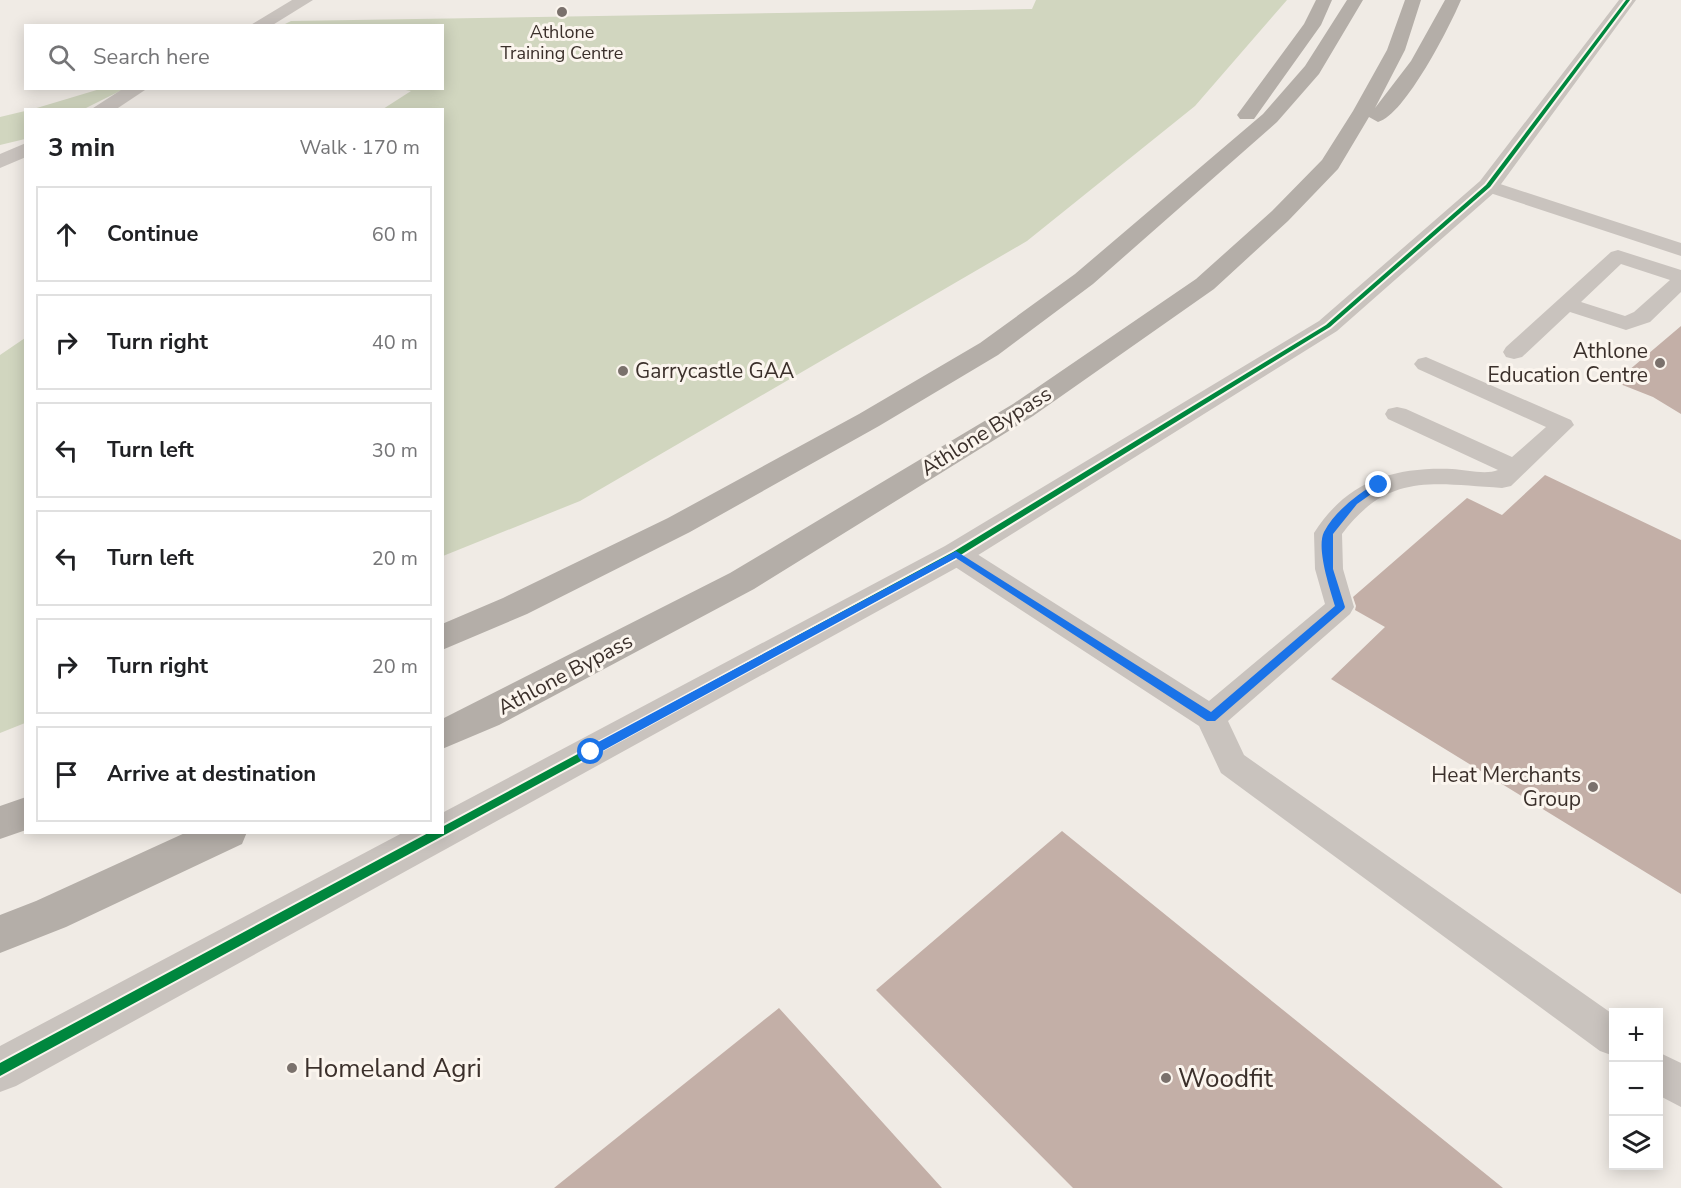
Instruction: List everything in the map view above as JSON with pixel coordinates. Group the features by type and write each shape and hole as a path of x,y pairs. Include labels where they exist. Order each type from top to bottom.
{"highway":[{"path":"1213,167 1242,122 1312,25 1324,0"},
{"path":"444,637 514,606 679,525 869,420 989,350 1084,279 1270,118 1312,69 1338,30 1354,0"},
{"name":"Athlone Bypass","path":"444,734 486,715 742,581 1023,410 1205,284 1280,216 1330,164 1363,111 1396,50 1413,0"},
{"path":"1330,164 1389,105 1440,32 1454,0"},
{"path":"0,823 24,814"},
{"path":"0,934 51,914 224,834"}],"street":[{"path":"261,24 305,0"},
{"path":"444,831 956,554 1328,326 1488,186 1629,0"},
{"path":"104,108 136,90"},
{"path":"0,1070 438,834"}],"lane":[{"path":"1488,186 1681,250"},
{"path":"1514,352 1566,304 1618,256 1681,279 1642,317 1626,323 1566,304"},
{"path":"1211,718 1340,607 1329,569 1328,533 1354,502 1379,485 1418,477 1502,480 1562,426 1426,364"},
{"path":"1397,414 1515,468"},
{"path":"956,554 1211,718 1232,764 1609,1034"},
{"path":"1663,1074 1681,1087"}],"green space":[{"name":"Garrycastle GAA","path":"1036,0 1287,0 1195,106 1027,241 580,501 444,556 444,108 385,108 411,91 406,90 444,90 444,24 285,24 291,21 1032,9"},
{"path":"97,90 122,90 86,108 37,108"},
{"path":"24,111 24,139 0,145 0,117"},
{"path":"24,339 24,723 0,733 0,355"}],"building":[{"name":"Athlone Education Centre","path":"1681,326 1681,414 1653,397 1615,382"},
{"name":"Heat Merchants Group","path":"1545,475 1681,540 1681,894 1331,679 1385,627 1355,610 1353,597 1467,498 1502,515"},
{"name":"Woodfit","path":"1062,831 1503,1188 1073,1188 876,990"},
{"path":"779,1008 942,1188 554,1188"}],"cycle path":[{"path":"444,831 956,554 1328,326 1488,186 1628,0"},
{"path":"0,1070 437,834"}],"place":[{"name":"Athlone Training Centre","path":"562,12"},
{"name":"Athlone Education Centre","path":"1660,363"},
{"name":"Garrycastle GAA","path":"623,371"},
{"name":"Heat Merchants Group","path":"1593,787"},
{"name":"Homeland Agri","path":"292,1068"},
{"name":"Woodfit","path":"1166,1078"}],"route":[{"path":"591,752 956,554 1211,718 1340,607 1329,569 1328,533 1354,502 1379,485"}]}
